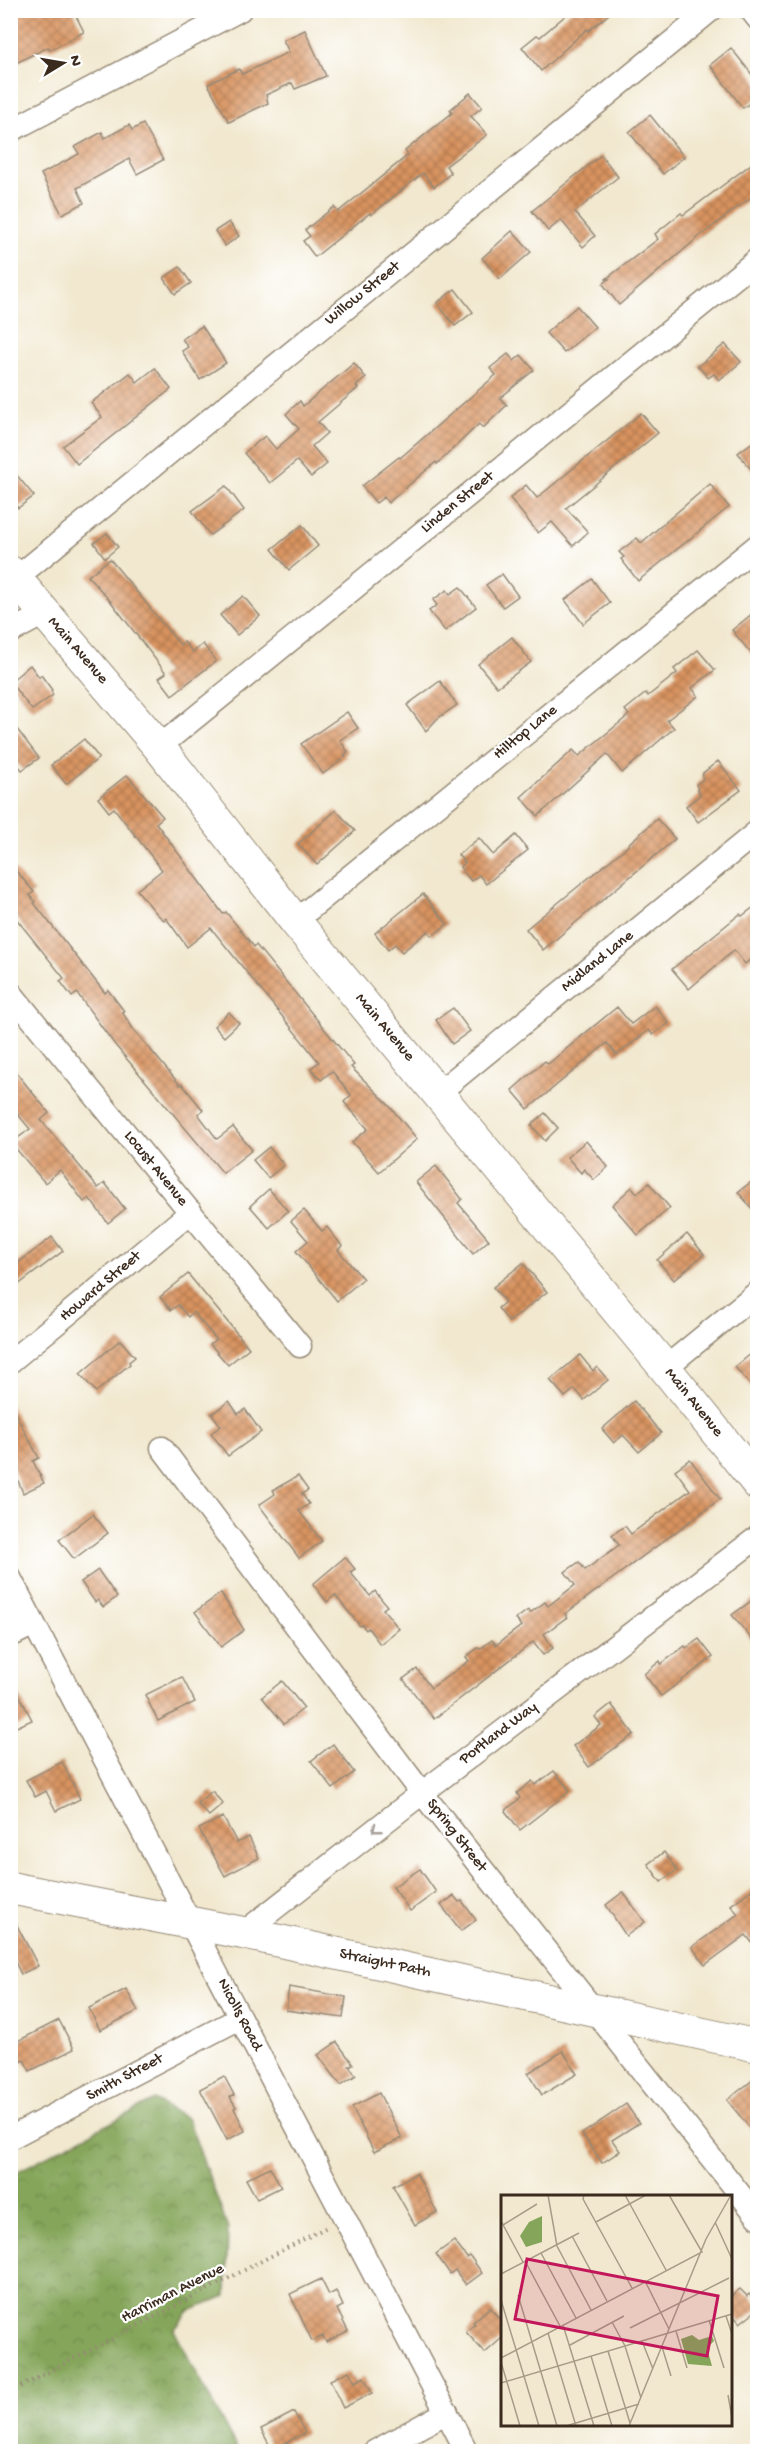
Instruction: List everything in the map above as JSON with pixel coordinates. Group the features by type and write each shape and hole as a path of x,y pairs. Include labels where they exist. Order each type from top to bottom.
{"street":[{"path":"10,131 240,10"},
{"name":"Willow Street","path":"13,575 711,10"},
{"path":"751,10 758,19"},
{"name":"Linden Street","path":"159,747 758,259"},
{"name":"Hilltop Lane","path":"295,921 758,545"},
{"name":"Main Avenue","path":"13,575 159,747 295,921 665,1368 758,1484"},
{"path":"10,632 44,614"},
{"name":"Midland Lane","path":"438,1093 758,831"},
{"name":"Locust Avenue","path":"10,992 300,1346"},
{"name":"Howard Street","path":"10,1362 191,1212"},
{"path":"665,1368 758,1292"},
{"name":"Spring Street","path":"162,1448 422,1793 758,2217"},
{"name":"Portland Way","path":"243,1933 422,1793 758,1537"},
{"name":"Nicolls Road","path":"10,1578 467,2451"},
{"path":"10,1636 34,1624"},
{"name":"Straight Path","path":"10,1888 243,1933 758,2046"},
{"name":"Smith Street","path":"10,2138 240,2018"},
{"path":"374,2451 447,2412"}],"path":[{"name":"Harriman Avenue","path":"10,2392 346,2217"}],"green space":[{"path":"154,2100 188,2119 228,2228 226,2296 189,2311 174,2330 238,2451 11,2451 11,2175"}],"building":[{"path":"24,10 73,10 84,32 50,50 48,47 10,66 10,17"},
{"path":"572,10 614,10 588,31 587,29 541,71 522,47 537,35 540,37"},
{"path":"305,30 326,76 295,89 292,83 266,95 268,103 229,122 208,84 239,69 242,74 289,52 283,40"},
{"path":"731,48 758,82 758,97 743,108 710,65"},
{"path":"470,93 482,107 471,116 487,135 446,166 451,173 434,187 423,173 315,257 303,241 310,236 305,230 334,207 338,212 408,155 405,151 452,113 450,110"},
{"path":"650,115 684,157 663,174 629,132"},
{"path":"143,124 163,160 137,174 129,159 77,188 84,203 62,214 41,174 79,154 75,147 102,132 105,138 129,125 132,130"},
{"path":"601,155 618,177 575,212 595,236 583,247 561,220 548,231 532,211"},
{"path":"758,159 758,192 700,236 619,305 603,284 609,279 606,279 658,239 655,234 681,213 683,215"},
{"path":"229,222 239,236 225,246 215,231"},
{"path":"512,231 531,252 500,279 482,258"},
{"path":"180,267 191,283 175,294 164,278"},
{"path":"455,289 473,312 455,326 437,303"},
{"path":"577,306 595,327 564,353 546,333"},
{"path":"202,326 226,363 200,380 182,351 188,347 182,339"},
{"path":"725,344 741,362 719,380 714,374 708,378 698,366"},
{"path":"508,354 514,361 521,355 534,370 500,398 507,405 483,428 479,424 437,464 436,462 388,503 384,497 376,503 362,486 400,458 496,375 490,368"},
{"path":"354,363 366,378 356,386 358,388 318,422 327,433 312,446 327,464 311,477 297,461 270,483 244,453 265,436 276,449 299,429 286,414 300,401 303,406"},
{"path":"155,368 171,389 77,464 63,446 102,417 91,403 130,373 137,382"},
{"path":"641,413 658,433 566,508 588,532 573,546 552,522 538,533 510,498 526,485 537,498"},
{"path":"758,438 758,478 738,453"},
{"path":"10,467 34,496 18,508 10,499"},
{"path":"710,484 729,507 638,581 621,559 624,557 619,552 637,538 641,543"},
{"path":"226,486 244,510 210,535 192,511"},
{"path":"302,525 318,546 289,570 272,549"},
{"path":"107,533 118,547 105,558 94,543"},
{"path":"110,559 180,645 184,642 193,652 203,644 216,661 172,695 159,678 166,673 88,576"},
{"path":"502,574 518,596 503,607 486,585"},
{"path":"592,579 610,603 583,624 565,600"},
{"path":"460,587 476,607 445,631 429,611 437,605 433,600 447,590 450,594"},
{"path":"243,596 260,616 237,635 220,615"},
{"path":"758,609 758,662 732,630"},
{"path":"512,637 531,662 497,687 478,664"},
{"path":"698,650 715,670 692,688 698,696 667,720 674,728 622,773 607,754 538,816 521,797 573,750 579,756 629,715 625,710 646,693 648,696 677,673 674,669"},
{"path":"30,665 39,677 41,675 53,695 32,710 10,682"},
{"path":"440,681 457,705 437,719 426,731 407,705"},
{"path":"347,712 358,728 340,740 348,752 344,755 346,757 323,774 301,744"},
{"path":"10,720 39,758 22,770 10,754"},
{"path":"84,739 99,758 66,784 51,765"},
{"path":"718,761 741,790 698,822 686,806 700,795 696,784 702,780 703,773"},
{"path":"127,775 163,817 156,823 223,914 226,912 254,947 256,945 354,1065 351,1067 386,1102 417,1139 379,1172 352,1142 368,1129 344,1102 351,1095 332,1071 321,1080 311,1068 319,1062 211,928 187,947 166,918 164,920 157,914 137,890 162,870 114,808 109,812 98,798"},
{"path":"336,810 355,831 317,865 298,844"},
{"path":"657,819 675,839 543,950 526,929 629,845"},
{"path":"516,835 528,850 486,884 479,875 471,881 460,867 465,863 458,855 479,838 493,855"},
{"path":"10,864 34,892 30,895 34,903 105,993 108,990 124,1011 122,1012 134,1030 203,1110 198,1114 217,1139 233,1127 252,1150 223,1173 115,1045 77,993 72,997 60,981 64,978 10,911"},
{"path":"423,894 447,924 432,936 428,931 402,952 395,944 388,950 375,933"},
{"path":"758,904 758,953 745,964 734,950 689,989 672,969 740,914 742,916"},
{"path":"655,1006 669,1023 653,1035 649,1030 617,1055 607,1043 528,1109 512,1090 545,1061 548,1064 617,1007 631,1024"},
{"path":"453,1008 470,1031 452,1044 436,1020"},
{"path":"229,1012 239,1023 224,1037 214,1026"},
{"path":"10,1065 49,1113 41,1120 98,1188 105,1183 125,1209 108,1223 89,1198 84,1202 60,1170 45,1183 11,1143 30,1129 10,1105"},
{"path":"545,1113 558,1128 545,1141 531,1125"},
{"path":"586,1141 608,1167 594,1180 584,1169 581,1173 567,1157"},
{"path":"269,1147 284,1165 268,1178 253,1160"},
{"path":"436,1166 462,1199 458,1203 489,1240 473,1254 416,1182"},
{"path":"758,1177 758,1216 738,1192"},
{"path":"649,1183 670,1208 638,1235 612,1205 632,1187 637,1193"},
{"path":"269,1189 288,1211 269,1228 250,1206"},
{"path":"304,1210 322,1231 327,1227 342,1246 338,1250 363,1279 337,1301 296,1251 308,1241 291,1221"},
{"path":"687,1234 704,1254 674,1280 657,1260"},
{"path":"52,1237 63,1251 10,1291 10,1269"},
{"path":"523,1263 547,1292 509,1322 498,1308 505,1302 493,1287"},
{"path":"188,1274 249,1348 228,1365 210,1344 216,1339 193,1312 188,1317 178,1305 171,1310 160,1297"},
{"path":"120,1340 135,1357 129,1362 130,1364 96,1392 80,1374"},
{"path":"758,1348 758,1394 735,1367"},
{"path":"580,1355 593,1371 597,1367 608,1380 584,1400 575,1389 565,1397 550,1380"},
{"path":"229,1401 238,1414 245,1409 261,1432 228,1456 211,1433 221,1426 212,1414"},
{"path":"634,1401 661,1433 639,1452 623,1435 614,1443 602,1429"},
{"path":"10,1404 39,1458 33,1461 44,1483 23,1493 10,1461"},
{"path":"690,1459 720,1499 565,1614 567,1617 544,1634 553,1648 543,1655 533,1642 434,1719 403,1679 417,1669 431,1688 469,1661 466,1657 478,1648 480,1649 492,1640 496,1645 521,1626 516,1619 528,1610 530,1613 545,1602 548,1606 575,1585 565,1572 579,1562 585,1570 619,1545 612,1535 625,1526 631,1534 690,1490 675,1470"},
{"path":"298,1476 308,1490 302,1494 309,1504 299,1511 322,1541 299,1558 259,1505 275,1494 273,1490"},
{"path":"93,1514 108,1533 74,1559 59,1540"},
{"path":"345,1557 355,1569 350,1572 370,1596 375,1591 387,1606 383,1609 399,1629 380,1644 368,1628 366,1630 362,1625 360,1626 335,1595 327,1602 313,1584"},
{"path":"98,1570 117,1597 103,1607 98,1600 95,1602 81,1582"},
{"path":"221,1593 244,1630 221,1647 195,1612"},
{"path":"758,1596 758,1647 732,1615"},
{"path":"699,1639 713,1657 661,1696 644,1674 660,1661 661,1664 685,1646 686,1648"},
{"path":"10,1677 32,1720 10,1730"},
{"path":"182,1677 195,1702 158,1721 145,1695"},
{"path":"282,1681 304,1708 284,1724 262,1697"},
{"path":"611,1704 634,1734 589,1767 573,1746 601,1725 595,1717"},
{"path":"333,1744 354,1772 333,1789 311,1761"},
{"path":"62,1762 80,1799 56,1811 46,1791 35,1797 26,1780"},
{"path":"554,1771 570,1791 520,1830 505,1811 520,1798 517,1793 532,1781 535,1785"},
{"path":"212,1791 223,1804 209,1816 197,1803"},
{"path":"223,1817 237,1843 249,1837 259,1858 225,1876 199,1829"},
{"path":"664,1852 677,1870 661,1882 648,1864"},
{"path":"420,1869 436,1892 410,1911 393,1887"},
{"path":"758,1885 758,1950 746,1935 705,1965 692,1947 738,1914 731,1905"},
{"path":"623,1892 645,1922 626,1936 606,1905"},
{"path":"454,1896 459,1902 462,1901 476,1920 461,1931 441,1905"},
{"path":"10,1912 38,1966 21,1974 10,1952"},
{"path":"289,1987 346,1997 343,2018 286,2010"},
{"path":"126,1989 138,2011 100,2030 89,2008"},
{"path":"59,2020 74,2049 30,2071 24,2060 10,2067 10,2045"},
{"path":"337,2042 353,2064 349,2066 356,2075 341,2085 318,2055"},
{"path":"563,2051 577,2074 542,2095 528,2073"},
{"path":"224,2076 234,2095 230,2097 245,2131 227,2140 200,2089"},
{"path":"758,2076 758,2138 727,2100"},
{"path":"379,2093 402,2138 374,2152 352,2107"},
{"path":"626,2104 639,2123 612,2140 620,2151 602,2163 582,2134"},
{"path":"270,2167 281,2187 257,2199 246,2179"},
{"path":"416,2173 437,2212 415,2225 393,2186"},
{"path":"454,2241 467,2258 470,2256 482,2273 466,2285 455,2270 450,2274 436,2254"},
{"path":"321,2279 329,2295 336,2291 343,2306 337,2309 348,2331 326,2342 323,2336 312,2341 290,2294"},
{"path":"740,2289 747,2296 749,2294 758,2304 758,2309 740,2323 732,2314 732,2295"},
{"path":"490,2307 501,2321 501,2339 485,2353 466,2332 475,2324 473,2322"},
{"path":"349,2371 355,2382 364,2377 372,2393 343,2408 330,2380"},
{"path":"294,2412 305,2433 272,2450 261,2429"}]}
